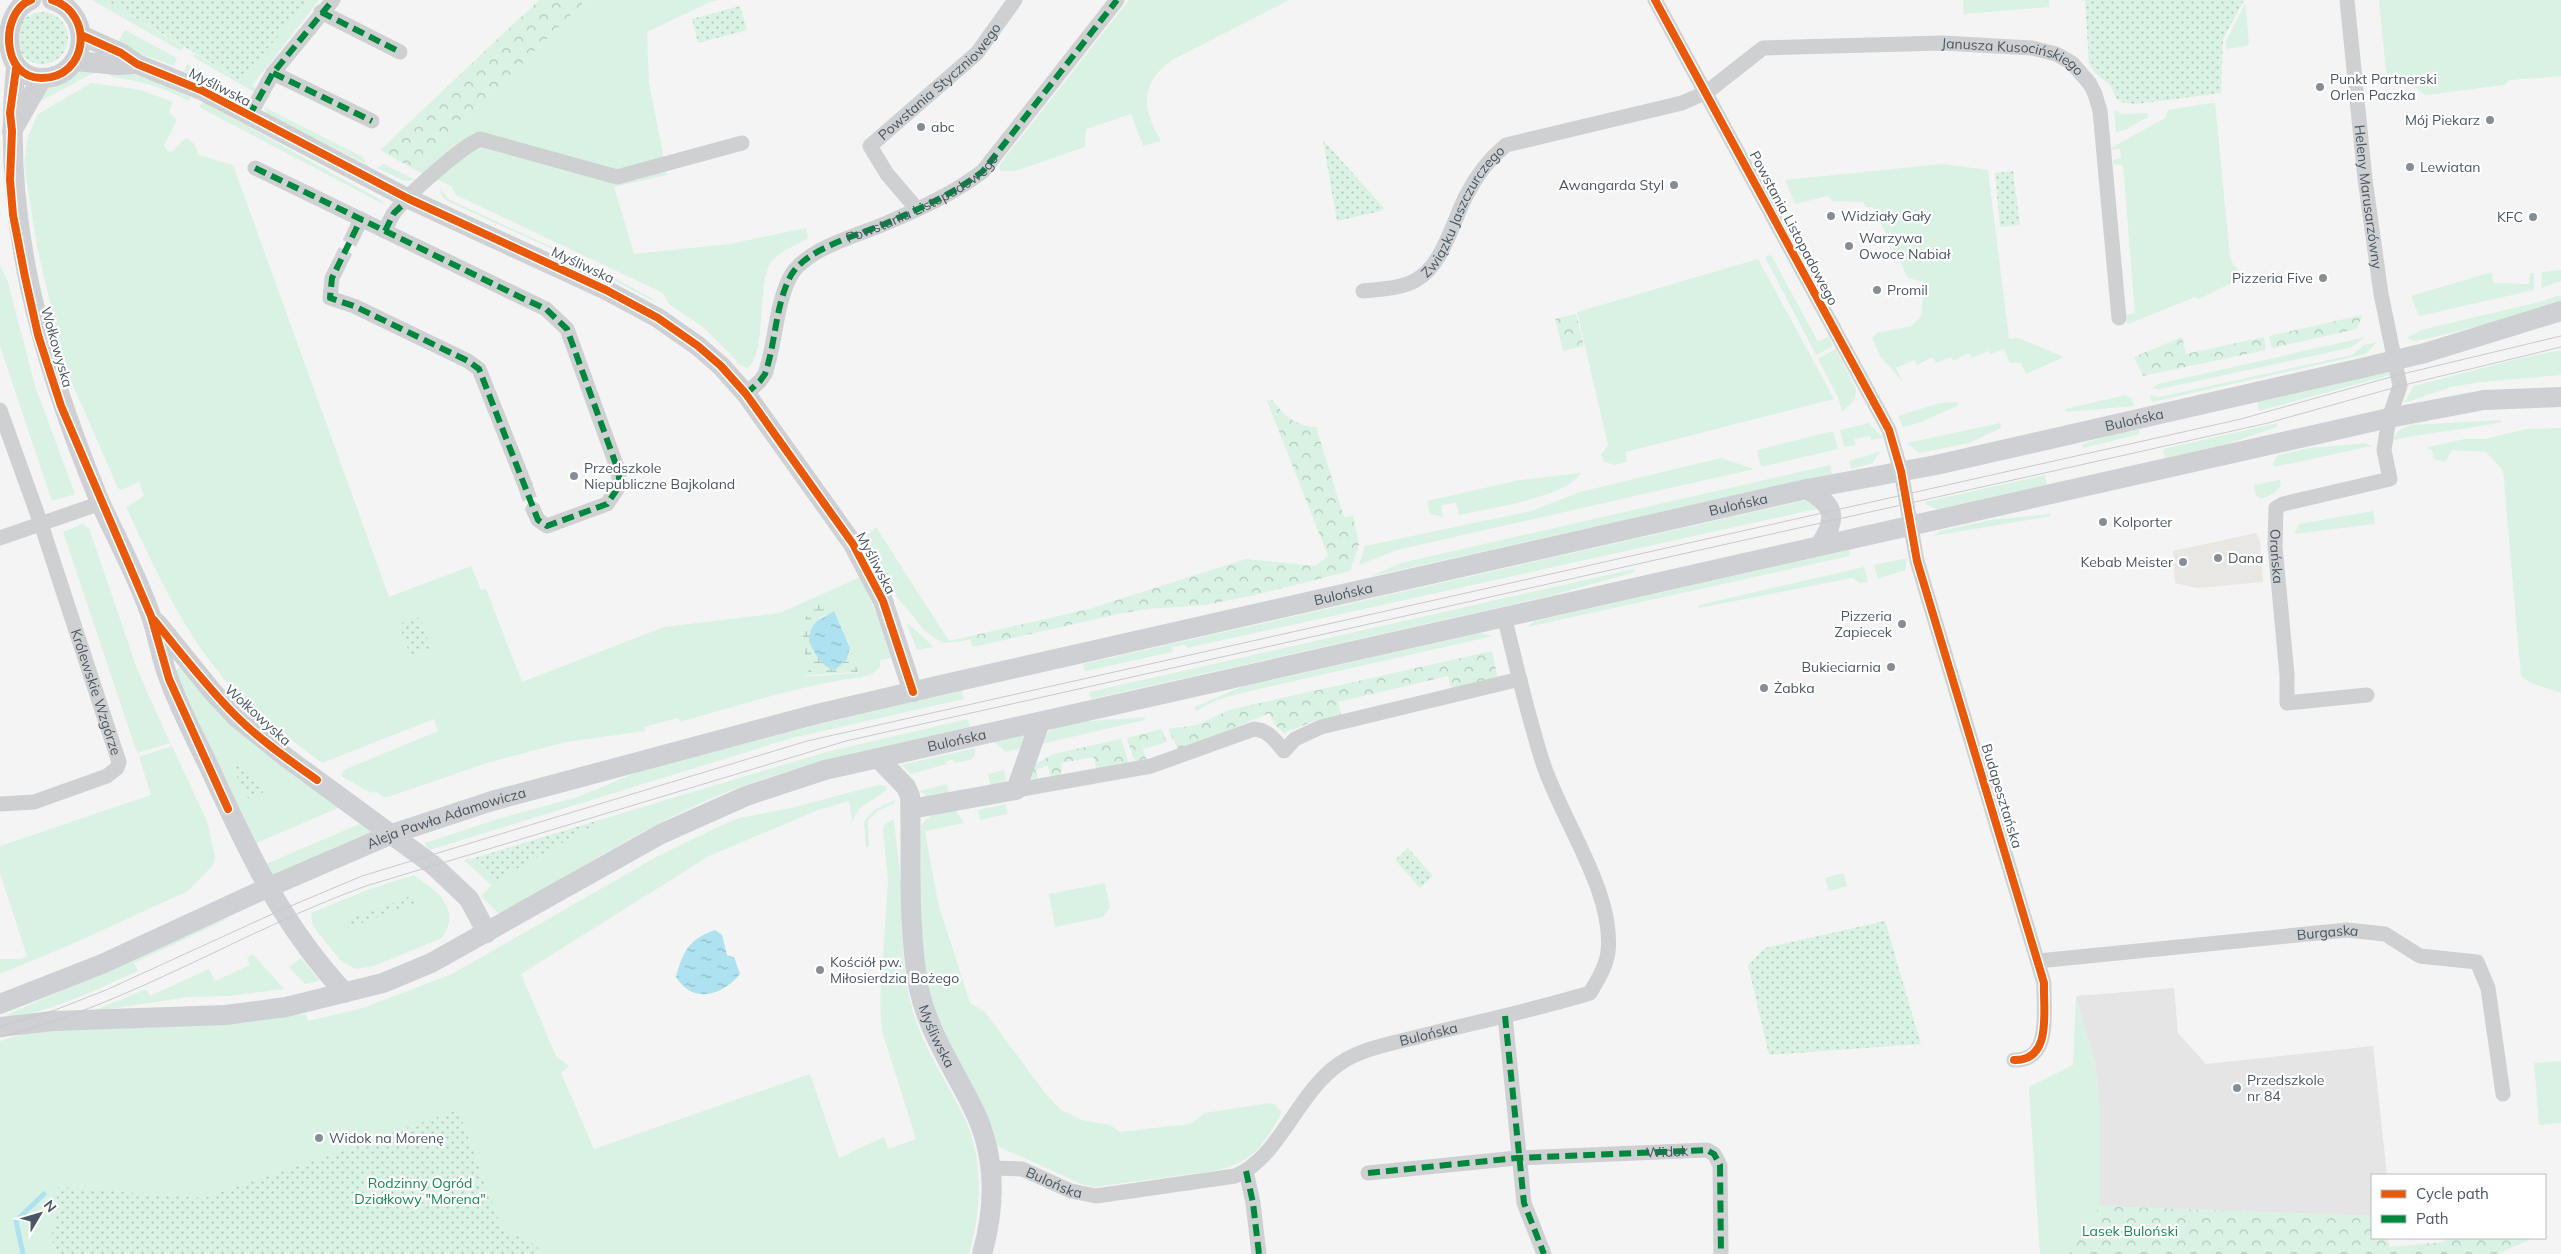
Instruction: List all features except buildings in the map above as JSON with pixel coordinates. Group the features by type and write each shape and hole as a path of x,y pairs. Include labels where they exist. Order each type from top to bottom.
{"main road":[{"path":"28,0 4,10 3,50 8,60 16,69 33,77 42,78 61,74 75,60 81,44 82,35 76,18 59,1"},
{"name":"Myśliwska","path":"82,35 121,53 136,64 175,78 408,199 634,304 698,346 721,366 746,394 825,502 872,576 895,635 913,692"},
{"name":"Myśliwska","path":"75,60 118,65 136,64"},
{"name":"Wołkowyska","path":"16,69 10,113 12,132 10,180 13,214 38,335 61,406 151,616 169,679 267,888 306,948 345,993"},
{"name":"Wołkowyska","path":"12,132 42,78"},
{"name":"Bulońska","path":"913,692 1807,490 1901,471 2394,361 2561,311"},
{"name":"Bulońska","path":"878,758 1820,544 2141,475 2389,418 2484,400 2561,396"},
{"path":"1807,490 1822,498 1830,510 1832,519 1830,531 1820,544"},
{"name":"Wołkowyska","path":"151,616 212,691 236,717 287,758 392,834 457,886 469,900 487,933"},
{"name":"Aleja Pawła Adamowicza","path":"0,1004 102,964 267,888 392,834 492,801 808,717 913,692"},
{"path":"911,809 1016,790 1040,722"},
{"path":"0,1027 100,1018 226,1015 286,1007 383,983 431,964 653,838 708,812 787,781 878,758"},
{"name":"Myśliwska","path":"878,758 906,787 910,796 914,954 920,990 928,1018 978,1120 991,1168 991,1208 982,1254"}],"street":[{"path":"249,116 273,73 321,12 333,0"},
{"name":"Powstania Styczniowego","path":"917,209 886,174 870,146 978,54 1015,0"},
{"name":"Powstania Listopadowego","path":"746,394 765,374 784,291 799,265 821,251 917,209 965,184 983,171 1116,0"},
{"name":"Powstania Listopadowego","path":"1655,0 1707,92 1889,430 1901,471 1909,525"},
{"name":"Heleny Marusarzówny","path":"2348,0 2365,179 2381,294 2400,386 2389,418"},
{"path":"321,12 400,52"},
{"name":"Janusza Kusocińskiego","path":"1707,92 1759,50 1781,46 1943,43 2034,48 2066,58 2094,89 2098,105 2119,318"},
{"path":"273,73 372,121"},
{"name":"Związku Jaszczurczego","path":"1363,291 1409,283 1428,271 1440,253 1466,195 1485,165 1506,145 1682,103 1707,92"},
{"path":"386,231 394,213 408,199 467,144 480,139 617,176 742,144"},
{"path":"255,168 546,309 567,329 618,470 620,485 608,504 547,526 538,520 533,509"},
{"path":"354,234 362,219"},
{"path":"339,264 332,278 330,298 354,306 468,361 479,369 525,485"},
{"name":"Królewskie Wzgórze","path":"0,410 119,762 117,768 108,776 43,799 25,804 0,804"},
{"name":"Orańska","path":"2366,695 2287,703 2287,675 2274,520 2276,508 2290,501 2390,479 2384,450 2389,418"},
{"path":"0,538 101,503"},
{"name":"Budapesztańska","path":"1909,525 1917,561 2044,983 2043,1041 2034,1054 2024,1060 2014,1060"},
{"name":"Bulońska","path":"991,1168 1022,1169 1071,1190 1096,1196 1218,1180 1246,1171 1265,1155 1314,1085 1346,1059 1396,1042 1590,993 1607,959 1609,938 1607,920 1586,859 1542,761 1504,616"},
{"path":"1016,790 1151,766 1254,729 1262,729 1284,750 1295,739 1321,727 1520,679"},
{"name":"Burgaska","path":"2038,961 2347,930 2385,934 2420,956 2477,962 2488,988 2503,1094"},
{"path":"1505,1016 1517,1158 1524,1203 1544,1254"},
{"name":"Widok","path":"1368,1173 1517,1158 1707,1150 1714,1154 1720,1165 1721,1254"},
{"path":"1246,1171 1253,1203 1259,1254"}],"shaded area":[{"path":"2256,533 2260,540 2263,582 2197,588 2175,583 2173,551"},
{"name":"Przedszkole nr 84","path":"2174,988 2178,1033 2206,1064 2373,1046 2387,1174 2371,1174 2371,1216 2100,1206 2100,1110 2095,1065 2076,996"}],"green space":[{"path":"92,0 106,0 183,47 181,51"},
{"path":"106,0 310,0 240,80"},
{"path":"310,0 319,0 252,86 256,88 254,92 193,57 195,54 240,80"},
{"path":"539,0 598,0 583,3 415,170 380,150"},
{"path":"598,0 719,0 712,1 647,32 649,83 667,175 614,187 634,254 730,244 806,228 808,238 782,252 770,264 764,287 757,350 753,361 747,368 736,363 737,361 704,328 669,304 663,293 456,195 451,186 415,170 583,3"},
{"path":"1129,0 1289,0 1172,60 1161,69 1149,87 1147,107 1161,141 1143,146 1131,114 1086,129 1085,147 1015,171 1000,171 1000,164"},
{"path":"1963,0 2049,0 2049,7 1964,14"},
{"path":"2085,0 2244,0 2223,39 2221,93 2138,104 2124,103 2116,98 2111,86 2095,73 2089,64"},
{"path":"2379,0 2561,0 2561,76 2510,80 2504,85 2425,95 2405,79 2387,81"},
{"path":"2245,4 2249,43 2247,46 2226,49 2226,41"},
{"path":"740,6 747,30 698,43 692,19"},
{"path":"37,12 47,12 56,16 64,24 68,38 64,52 56,60 47,64 37,64 28,60 20,52 16,43 16,33 20,24 28,16"},
{"path":"125,30 177,58 174,66 116,45"},
{"path":"187,64 250,100 242,102 184,71"},
{"path":"109,70 145,77 191,97 188,101 152,85 113,77 108,74"},
{"path":"77,71 97,71 39,102 46,87"},
{"path":"91,83 140,90 173,102 169,112 177,120 164,146 169,152 187,138 194,144 199,155 233,165 389,597 471,566 481,590 486,589 522,682 664,627 780,613 860,577 878,617 891,658 880,660 880,667 877,671 867,675 760,699 680,722 678,718 644,727 645,731 566,742 490,762 388,797 384,797 375,791 371,793 341,776 344,770 438,731 434,719 322,763 254,710 234,690 217,670 186,626 126,507 144,496 139,482 121,490 118,488 70,379 58,338 37,246 24,164 28,136 38,114","holes":["817,603 848,642 858,673 803,677 809,675 804,626 806,617"]},
{"path":"202,103 381,200 385,205 199,107"},
{"path":"2215,103 2230,257 2233,264 2244,277 2199,299 2195,297 2128,324 2125,319 2127,315 2135,313 2123,165 2113,164 2113,160 2121,158 2120,149 2112,150 2111,148 2165,118 2168,110"},
{"path":"264,107 363,157 366,164 267,114"},
{"path":"2114,110 2122,114 2148,113 2148,117 2125,130 2116,132"},
{"path":"1323,140 1384,208 1381,211 1337,221"},
{"path":"384,164 415,180 405,181 377,168"},
{"path":"1942,164 1988,170 2009,339 2018,338 2064,357 2026,374 2021,363 2010,363 2004,349 1991,354 1988,351 1972,358 1969,353 1953,361 1951,357 1936,363 1933,357 1917,365 1914,360 1896,368 1903,382 1880,356 1872,338 1877,333 1911,326 1921,317 1924,282 1908,278 1873,207 1866,207 1863,202 1833,201 1828,196 1795,204 1785,180"},
{"path":"2013,171 2020,225 2000,227 1995,173"},
{"path":"440,188 448,199 593,266 657,303 568,256 447,201 442,196"},
{"path":"1771,255 1818,342 1829,336 1833,346 1816,355 1765,257"},
{"path":"1758,259 1834,399 1625,452 1627,462 1615,465 1604,462 1601,455 1608,445 1577,312"},
{"path":"0,265 8,282 35,386 75,494 52,501 0,346"},
{"path":"2561,270 2561,281 2541,288 2542,272"},
{"path":"2492,272 2493,283 2529,284 2530,273 2534,273 2534,290 2419,316 2411,296"},
{"path":"2561,295 2561,301 2522,315 2427,339 2414,341 2407,338 2421,330"},
{"path":"1576,314 1584,346 1563,351 1555,319"},
{"path":"2362,315 2357,329 2272,348 2269,336"},
{"path":"2182,337 2186,354 2264,337 2266,350 2143,376 2134,357"},
{"path":"2366,337 2349,348 2160,389 2152,388 2158,384"},
{"path":"2377,342 2366,354 2152,402 2150,395 2159,397 2352,355 2364,345"},
{"path":"1836,349 1856,389 1855,399 1842,412 1838,397 1818,359"},
{"path":"2561,350 2561,375 2480,382 2451,387 2404,403 2414,386 2521,358"},
{"path":"2384,369 2394,374 2259,411 2257,400"},
{"path":"2126,395 2132,399 2134,406 2066,412 2065,409"},
{"path":"1272,400 1291,419 1302,425 1316,427 1344,517 1353,516 1359,545 1350,571 1255,595 1205,605 1147,609 1118,614 973,647 970,639 963,641 962,638 1089,609 1246,559 1315,566 1328,556 1267,401"},
{"path":"1957,402 1959,405 1921,422 1903,427 1898,416 1940,403"},
{"path":"2501,420 2502,422 2488,425 2393,440 2400,430 2412,425"},
{"path":"1869,423 1883,438 1871,440 1870,436 1854,439 1856,445 1844,447 1840,430"},
{"path":"2000,423 2001,428 1969,443 1919,453 1907,443"},
{"path":"2277,423 2277,427 2227,444 2165,458 2163,449"},
{"path":"2138,427 2140,434 2083,448 2082,444"},
{"path":"2561,428 2561,693 2531,683 2521,676 2503,470 2486,452 2452,450 2445,462 2434,459 2432,450 2428,450 2428,447 2465,439 2485,439 2526,429"},
{"path":"1833,431 1838,449 1761,467 1757,450"},
{"path":"2365,443 2372,446 2274,467 2273,463 2278,455 2309,448"},
{"path":"1881,451 1872,463 1851,469 1849,461"},
{"path":"1721,458 1754,469 1397,550 1359,565 1365,546 1531,511 1580,492"},
{"path":"1830,465 1832,474 1372,576 1401,563"},
{"path":"1581,473 1573,481 1560,489 1544,495 1459,515 1456,503 1441,505 1443,517 1430,514 1427,501 1520,480"},
{"path":"2045,475 2047,485 1943,508 1936,509 1925,504 1925,502"},
{"path":"2280,480 2281,486 2274,493 2262,499 2256,495 2254,485"},
{"path":"1807,500 1821,508 1187,648 1186,645 1172,647 1173,652 1085,671 1083,664"},
{"path":"2373,511 2375,524 2294,534 2299,524"},
{"path":"2050,514 2051,516 1933,536 1940,531 1990,520"},
{"path":"82,524 89,528 136,666 170,743 137,753 63,532"},
{"path":"876,527 949,641 962,638 963,641 942,643 924,630 897,597 866,536"},
{"path":"1849,550 1850,556 1527,627 1535,621"},
{"path":"1907,558 1905,570 1878,579 1874,565"},
{"path":"1864,567 1868,582 1860,583 1852,578 1699,608 1699,605"},
{"path":"1634,569 1635,572 1550,596 1091,699 1089,692"},
{"path":"820,601 834,611 819,618 847,659 850,648 858,672 809,675 803,635 804,625 806,616"},
{"path":"420,617 431,648 410,655 399,624"},
{"path":"906,622 934,647 917,650"},
{"path":"1480,633 1493,636 1246,692 1217,700 1196,711 1195,707 1241,687"},
{"path":"1492,651 1498,679 1486,684 1451,688 1448,676 1338,702 1341,715 1317,720 1284,733 1276,726 1269,713 1179,751 1168,729 1197,725 1229,710"},
{"path":"180,667 340,807 254,844 177,676 176,670"},
{"path":"962,690 964,699 792,738 429,850 425,843 501,818 578,797 640,771"},
{"path":"1144,717 1145,720 1041,744 1050,731 1069,724"},
{"path":"968,719 970,728 876,748 814,764 722,794 637,835 500,915 481,896 491,885 464,860 470,858 495,881 606,818 826,752"},
{"path":"1162,729 1167,742 1143,749 1147,761 1137,761 1133,758 1127,738"},
{"path":"1025,735 1022,748 1006,752 994,742"},
{"path":"1121,739 1129,764 1096,769 1094,757 1061,763 1062,771 1059,776 1051,778 1048,766 1037,769 1037,779 1030,779 1034,765 1053,754"},
{"path":"172,746 207,821 215,857 213,865 188,891 72,944 0,974 0,959 21,959 27,956 0,873 0,846 151,795 139,757"},
{"path":"975,748 975,756 970,760 954,763 953,759 946,762 947,764 911,774 901,765"},
{"path":"235,763 264,792 249,800 231,765"},
{"path":"1004,770 1006,782 991,790 988,774"},
{"path":"947,784 949,797 927,796 919,791"},
{"path":"878,785 886,786 887,790 859,809 852,821 849,801 818,810 709,856 521,974 556,1056 569,1066 561,1073 594,1149 810,1074 839,1158 884,1137 888,1149 916,1139 882,1031 880,1000 888,881 883,829 885,824 894,819 901,883 904,956 910,1000 926,1046 964,1117 975,1150 978,1167 977,1220 969,1254 539,1254 537,1245 502,1229 458,1110 204,1198 58,1187 52,1236 54,1254 0,1254 0,1041 52,1026 242,1023 306,1014 308,1021 363,1008 452,974 658,856 718,827 739,818 791,808"},
{"path":"894,800 895,803 879,810 868,820 869,847 866,847 864,821 874,810"},
{"path":"1006,804 1007,814 980,820 978,810"},
{"path":"956,810 964,823 925,831 938,903 970,1003 985,1012 1045,1093 1061,1110 1082,1120 1110,1125 1120,1132 1190,1124 1205,1113 1270,1103 1276,1105 1281,1112 1280,1117 1256,1151 1242,1161 1220,1170 1094,1187 1084,1185 997,1146 936,1020 926,979 921,943 921,825 931,815"},
{"path":"606,818 494,882 471,859"},
{"path":"362,823 371,832 270,876 264,865"},
{"path":"1408,848 1433,876 1420,888 1395,860"},
{"path":"1843,873 1847,886 1829,891 1825,878"},
{"path":"414,875 439,894 448,909 448,927 442,938 374,966 356,969 341,961 313,926 311,913 367,890"},
{"path":"1105,883 1110,907 1103,917 1055,927 1049,894"},
{"path":"408,897 415,903 349,928 343,922"},
{"path":"227,918 134,963 138,971 91,992 42,1010 8,1017 6,1015"},
{"path":"1885,921 1921,1044 1769,1055 1748,965 1765,948"},
{"path":"253,954 284,989 228,996 188,997 90,1012 146,989 150,996 209,969 215,981 250,965 247,957"},
{"path":"301,958 319,981 305,984 289,967"},
{"path":"2076,996 2095,1065 2100,1110 2100,1206 2069,1254 2040,1254 2029,1087 2073,1065"},
{"path":"2561,1061 2561,1123 2539,1125 2534,1063"},
{"name":"Rodzinny Ogród Działkowy \"Morena\"","path":"458,1110 502,1229 537,1245 539,1254 54,1254 52,1236 58,1187 204,1198"},
{"name":"Lasek Buloński","path":"2100,1206 2371,1216 2371,1239 2387,1239 2390,1247 2444,1242 2445,1239 2532,1239 2497,1254 2069,1254"}],"water":[{"path":"834,611 850,648 847,659 835,670 830,669 823,663 809,642 811,629 816,622"},
{"path":"715,930 722,935 727,955 734,957 740,974 717,992 699,994 683,986 676,977 681,960 688,947 699,937"}],"waterway":[{"path":"23,1254 16,1221 44,1194"}],"tunnel":[{"path":"339,264 354,234"},
{"path":"525,485 533,509"}],"tram line":[{"path":"0,1027 55,1010 106,990 281,910 362,876 807,741 2241,419 2398,375 2561,336"},
{"path":"0,1037 48,1023 94,1006 140,987 320,904 366,886 846,741 2268,423 2400,386 2561,347"}],"marked path":[{"path":"249,116 273,73 333,0"},
{"path":"746,394 765,374 781,300 790,277 797,267 820,250 937,200 983,171 1117,0"},
{"path":"321,12 400,52"},
{"path":"273,73 372,121"},
{"path":"255,168 356,217 389,233 524,299 546,309 567,329 618,470 620,485 607,504 547,526 538,520 479,369 468,361 354,306 330,298 332,278 361,219"},
{"path":"385,231 394,213 409,199"},
{"path":"1505,1016 1524,1203 1544,1254"},
{"path":"1368,1173 1517,1158 1707,1150 1714,1154 1720,1165 1721,1254"},
{"path":"1246,1171 1253,1203 1259,1254"}],"cycle path":[{"path":"31,0 21,7 14,17 10,30 9,44 12,57 18,68 28,75 42,78 57,75 69,68 77,57 80,44 80,30 75,18 66,7 52,0"},
{"path":"1655,0 1889,430 1901,471 1917,561 2044,983 2044,1019 2040,1043 2035,1052 2026,1058 2014,1060"},
{"path":"81,35 121,53 137,64 201,90 409,199 606,290 658,318 698,346 721,366 746,394 853,544 883,601 913,692"},
{"path":"16,69 10,113 12,131 10,180 13,215 38,335 61,406 151,616 169,679 228,809"},
{"path":"154,620 204,681 245,725 317,780"}],"place":[{"name":"Punkt Partnerski Orlen Paczka","path":"2320,87"},
{"name":"Mój Piekarz","path":"2490,120"},
{"name":"abc","path":"921,127"},
{"name":"Lewiatan","path":"2410,167"},
{"name":"Awangarda Styl","path":"1674,185"},
{"name":"Widziały Gały","path":"1831,216"},
{"name":"KFC","path":"2533,217"},
{"name":"Warzywa Owoce Nabiał","path":"1849,246"},
{"name":"Pizzeria Five","path":"2323,278"},
{"name":"Promil","path":"1877,290"},
{"name":"Przedszkole Niepubliczne Bajkoland","path":"574,476"},
{"name":"Kolporter","path":"2103,522"},
{"name":"Dana","path":"2218,558"},
{"name":"Kebab Meister","path":"2183,562"},
{"name":"Pizzeria Zapiecek","path":"1902,624"},
{"name":"Bukieciarnia","path":"1891,667"},
{"name":"Żabka","path":"1764,688"},
{"name":"Kościół pw. Miłosierdzia Bożego","path":"820,970"},
{"name":"Przedszkole nr 84","path":"2237,1088"},
{"name":"Widok na Morenę","path":"319,1138"}]}
